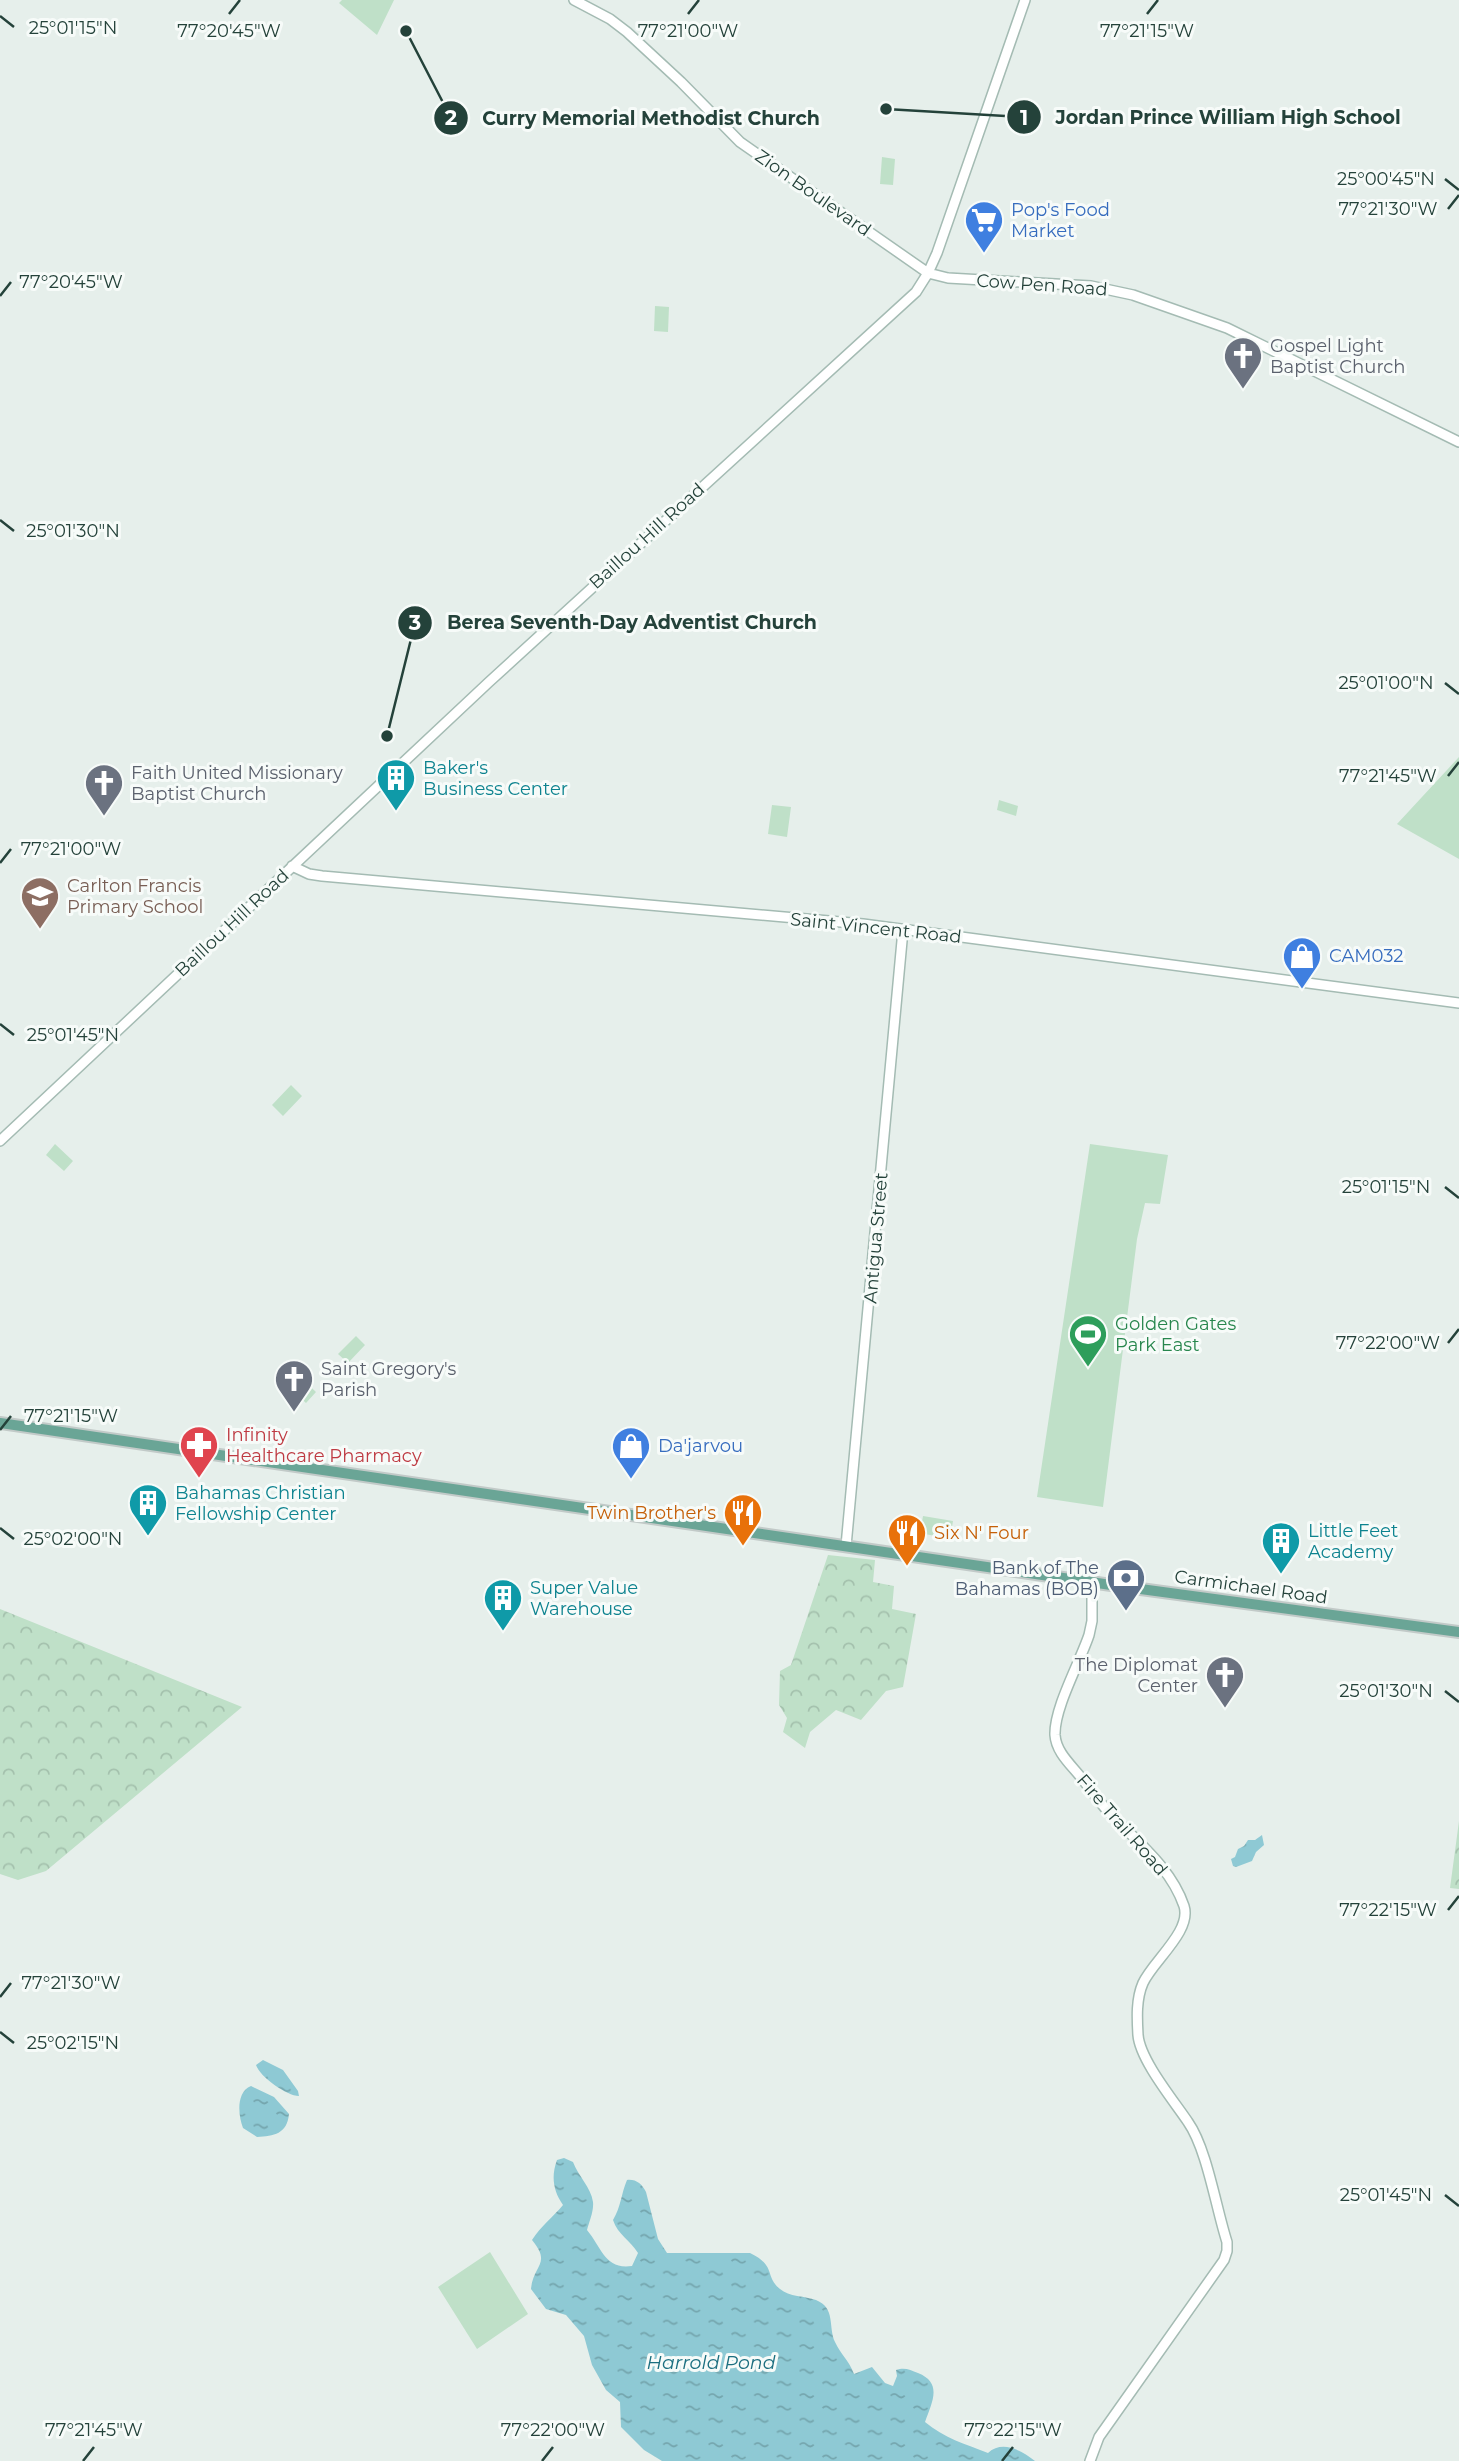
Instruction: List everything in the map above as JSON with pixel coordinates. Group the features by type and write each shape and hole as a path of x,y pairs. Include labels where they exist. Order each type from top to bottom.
{"main road":[{"name":"Carmichael Road","path":"0,1423 1092,1582 1459,1632"}],"street":[{"name":"Zion Boulevard","path":"574,0 610,19 627,32 738,140 928,273"},
{"name":"Baillou Hill Road","path":"0,1141 629,553 908,300 928,273 1026,0"},
{"name":"Cow Pen Road","path":"928,273 948,278 1102,287 1133,295 1234,331 1459,442"},
{"name":"Saint Vincent Road","path":"292,866 309,874 322,876 903,930 1459,1003"},
{"name":"Antigua Street","path":"846,1546 903,930"},
{"name":"Fire Trail Road","path":"1090,2461 1099,2437 1224,2260 1227,2250 1199,2141 1190,2123 1146,2058 1138,2039 1140,1992 1149,1973 1182,1928 1185,1910 1170,1880 1146,1848 1106,1808 1061,1753 1056,1742 1056,1721 1089,1635 1092,1582"}],"green space":[{"path":"342,0 394,0 377,35 339,3"},
{"path":"882,157 895,159 893,185 880,184"},
{"path":"655,306 669,307 668,332 654,331"},
{"path":"1459,757 1459,859 1397,824"},
{"path":"999,800 1018,806 1016,816 997,810"},
{"path":"772,805 791,807 787,837 768,834"},
{"path":"291,1085 302,1096 283,1116 272,1105"},
{"path":"55,1144 73,1161 64,1171 46,1155"},
{"name":"Golden Gates Park East","path":"1090,1144 1168,1155 1160,1204 1145,1203 1137,1239 1103,1507 1037,1497"},
{"path":"356,1336 365,1345 348,1363 338,1354"},
{"path":"297,1374 316,1392 306,1403 287,1385"},
{"path":"923,1516 953,1521 950,1539 920,1533"},
{"path":"828,1555 875,1560 873,1582 894,1586 892,1609 916,1614 903,1687 886,1691 861,1720 836,1710 810,1732 805,1748 783,1732 787,1718 779,1705 780,1671 791,1665"},
{"path":"0,1609 242,1707 46,1871 18,1880 0,1874"},
{"path":"1459,1821 1459,1889 1450,1888"},
{"path":"490,2252 528,2314 477,2349 438,2287"}],"water":[{"path":"1262,1835 1264,1845 1256,1852 1252,1861 1233,1866 1231,1859 1235,1857 1238,1849 1248,1840 1255,1840"},
{"path":"263,2060 283,2070 299,2096 281,2089 263,2075 256,2065"},
{"path":"251,2086 274,2097 289,2114 286,2126 279,2133 257,2137 243,2128 239,2111 241,2098"},
{"name":"Harrold Pond","path":"564,2158 573,2162 592,2197 592,2213 587,2230 605,2256 616,2265 632,2266 638,2253 613,2220 627,2180 633,2180 641,2184 646,2192 658,2239 667,2253 750,2253 764,2262 772,2280 784,2292 822,2303 829,2313 835,2342 854,2374 872,2367 885,2383 893,2386 896,2370 905,2369 918,2373 931,2382 933,2388 934,2394 925,2422 932,2428 988,2453 999,2447 1012,2448 1035,2461 662,2461 644,2450 621,2427 620,2402 606,2390 592,2365 584,2336 566,2315 546,2309 531,2289 541,2260 541,2254 532,2240 563,2205 555,2189 554,2172 557,2160"}],"place":[{"name":"Curry Memorial Methodist Church","path":"406,31"},
{"name":"Jordan Prince William High School","path":"886,109"},
{"name":"Pop's Food Market","path":"984,254"},
{"name":"Gospel Light Baptist Church","path":"1243,390"},
{"name":"Berea Seventh-Day Adventist Church","path":"387,736"},
{"name":"Baker's Business Center","path":"396,812"},
{"name":"Faith United Missionary Baptist Church","path":"104,817"},
{"name":"Carlton Francis Primary School","path":"40,930"},
{"name":"CAM032","path":"1302,990"},
{"name":"Golden Gates Park East","path":"1088,1368"},
{"name":"Saint Gregory's Parish","path":"294,1413"},
{"name":"Infinity Healthcare Pharmacy","path":"199,1479"},
{"name":"Da'jarvou","path":"631,1480"},
{"name":"Bahamas Christian Fellowship Center","path":"148,1537"},
{"name":"Twin Brother's","path":"743,1547"},
{"name":"Six N' Four","path":"907,1567"},
{"name":"Little Feet Academy","path":"1281,1575"},
{"name":"Bank of The Bahamas (BOB)","path":"1126,1612"},
{"name":"Super Value Warehouse","path":"503,1632"},
{"name":"The Diplomat Center","path":"1225,1709"}]}
